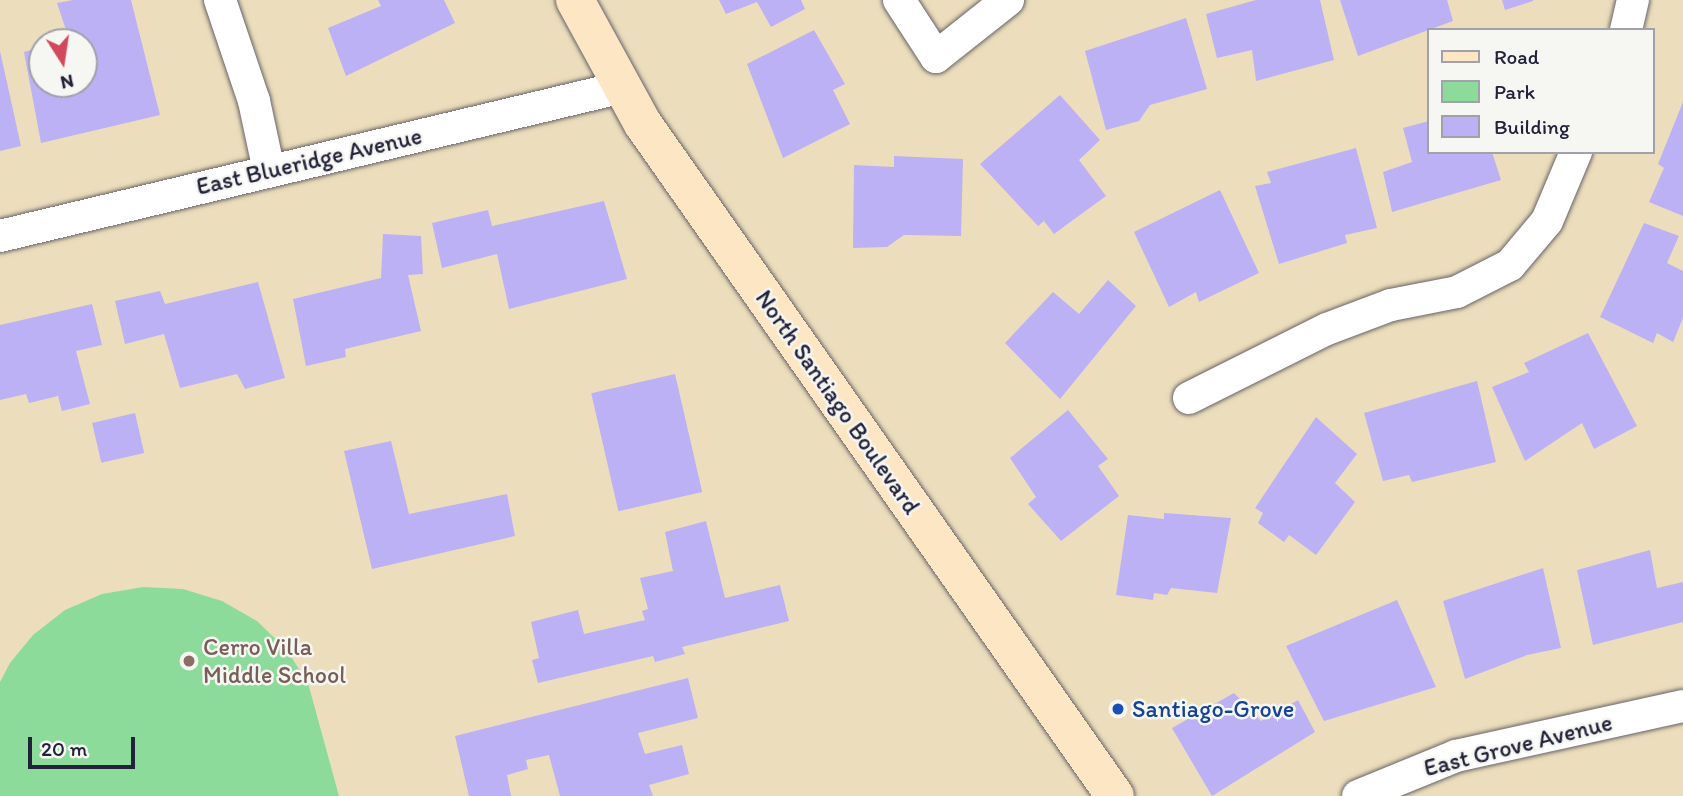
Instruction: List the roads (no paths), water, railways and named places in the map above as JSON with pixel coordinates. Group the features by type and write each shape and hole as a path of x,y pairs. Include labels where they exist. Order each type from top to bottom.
{"main road":[{"name":"North Santiago Boulevard","path":"575,0 619,88 1115,796"}],"street":[{"path":"220,0 254,101 269,171"},
{"path":"899,0 936,57 1007,0"},
{"path":"1626,28 1633,0"},
{"name":"East Blueridge Avenue","path":"0,236 619,88"},
{"path":"1189,398 1327,329 1391,304 1457,292 1510,265 1547,222 1575,154"},
{"name":"East Grove Avenue","path":"1358,796 1456,756 1683,706"}],"place":[{"name":"Cerro Villa Middle School","path":"189,661"},
{"name":"Santiago-Grove","path":"1118,709"}]}
